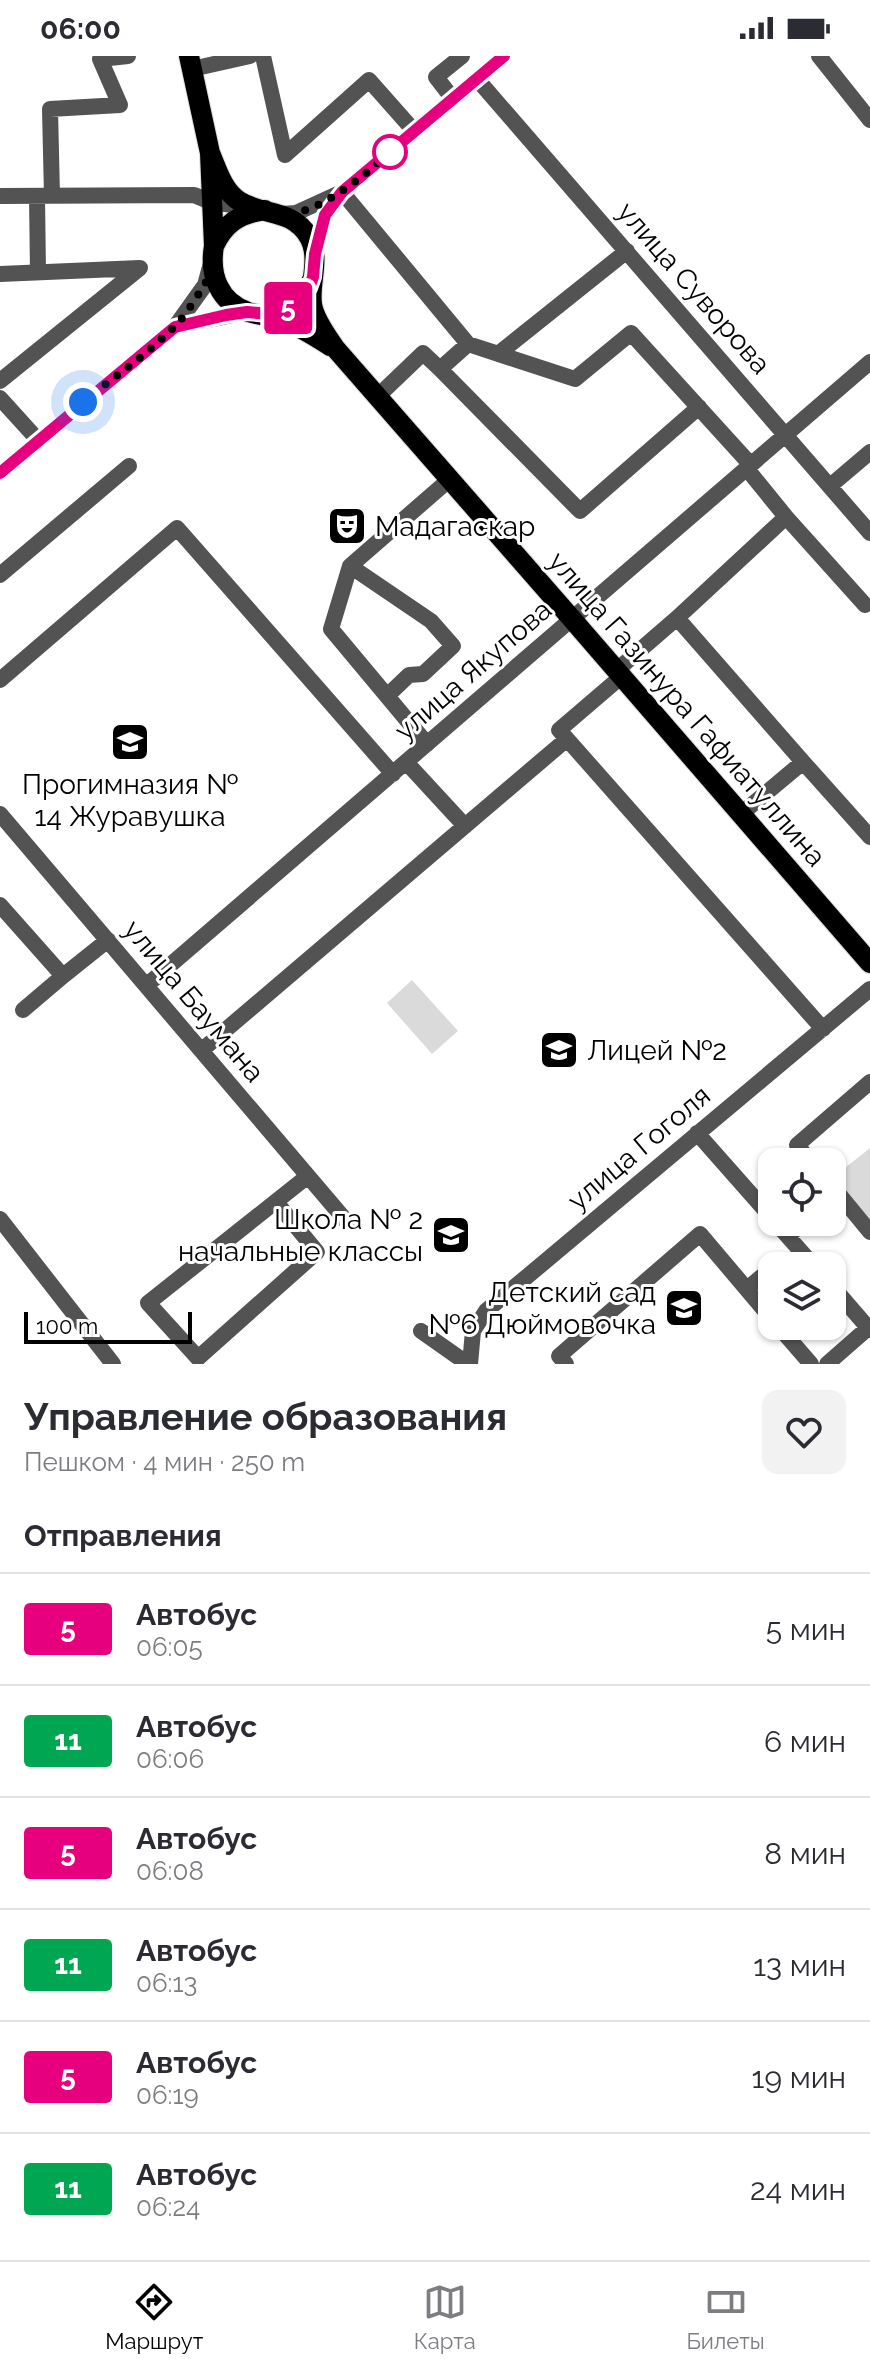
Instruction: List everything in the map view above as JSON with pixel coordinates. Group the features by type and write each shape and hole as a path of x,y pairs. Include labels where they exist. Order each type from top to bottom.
{"main road":[{"path":"191,62 210,153 212,254 214,278 221,293 233,304 302,329 335,348"},
{"path":"210,153 226,189 239,201 297,223 309,237 315,254 312,306 335,348"},
{"path":"212,254 221,232 233,220 248,213 273,212"},
{"path":"252,313 281,311 292,305 309,288 313,277"},
{"name":"улица Газинура Гафиатуллина","path":"335,348 870,963"}],"street":[{"path":"38,272 50,109 120,105 100,59 128,56"},
{"path":"191,62 250,56"},
{"path":"263,56 285,155 369,80 415,132"},
{"path":"453,99 436,77 462,56"},
{"name":"улица Суворова","path":"469,56 480,76 627,251 870,533"},
{"path":"315,254 325,215 342,192 504,56"},
{"path":"819,56 870,120"},
{"path":"0,196 194,195 211,202 296,213 342,192"},
{"path":"342,192 468,344 575,379 631,333 699,407 786,517 865,605"},
{"path":"498,354 627,251"},
{"path":"0,473 175,327 205,285 212,254"},
{"path":"0,274 140,268 0,381"},
{"path":"175,327 252,313"},
{"path":"440,369 468,344"},
{"path":"377,397 423,353 580,511 699,407"},
{"name":"улица Якупова","path":"147,985 870,362"},
{"path":"0,398 38,440"},
{"path":"830,486 870,452"},
{"path":"0,575 129,466"},
{"path":"427,744 331,629 350,566 450,479"},
{"path":"786,517 559,730 823,1029"},
{"path":"0,680 177,528 393,774"},
{"path":"350,566 431,621 453,646 423,674 409,675 387,696"},
{"path":"677,618 870,837"},
{"path":"202,1050 567,739"},
{"path":"406,762 465,826"},
{"path":"741,814 803,762"},
{"name":"улица Баумана","path":"0,814 347,1222"},
{"path":"0,905 63,976"},
{"path":"23,1010 108,940"},
{"name":"улица Гоголя","path":"469,1364 473,1331 486,1311 870,989"},
{"path":"799,1148 797,1145 870,1082"},
{"path":"697,1133 758,1202"},
{"path":"276,1202 317,1252 198,1358 148,1303 308,1176"},
{"path":"846,1205 870,1232"},
{"path":"0,1219 113,1364"},
{"path":"566,1364 559,1356 700,1234 758,1302"},
{"path":"788,1236 802,1252"},
{"path":"784,1252 795,1236"},
{"path":"747,1289 758,1280"},
{"path":"827,1364 869,1329 846,1302"},
{"path":"421,1331 469,1364"},
{"path":"790,1340 811,1364"}],"shaded area":[{"path":"412,980 458,1031 432,1054 387,1003"},
{"path":"870,1148 870,1221 846,1190 846,1167"}],"bus line":[{"name":"5","path":"0,473 175,327 247,312 269,314 281,311 301,298 313,277 315,254 325,215 342,192 504,56"}],"place":[{"name":"Мадагаскар","path":"347,526"},
{"name":"Прогимназия № 14 Журавушка","path":"130,742"},
{"name":"Лицей №2","path":"559,1050"},
{"name":"Школа № 2 начальные классы","path":"451,1235"},
{"name":"Детский сад №6 Дюймовочка","path":"684,1308"}],"route":[{"path":"83,402 175,327 205,285 214,246 221,232 233,220 265,210 296,213 317,204 342,192 390,152"}]}
